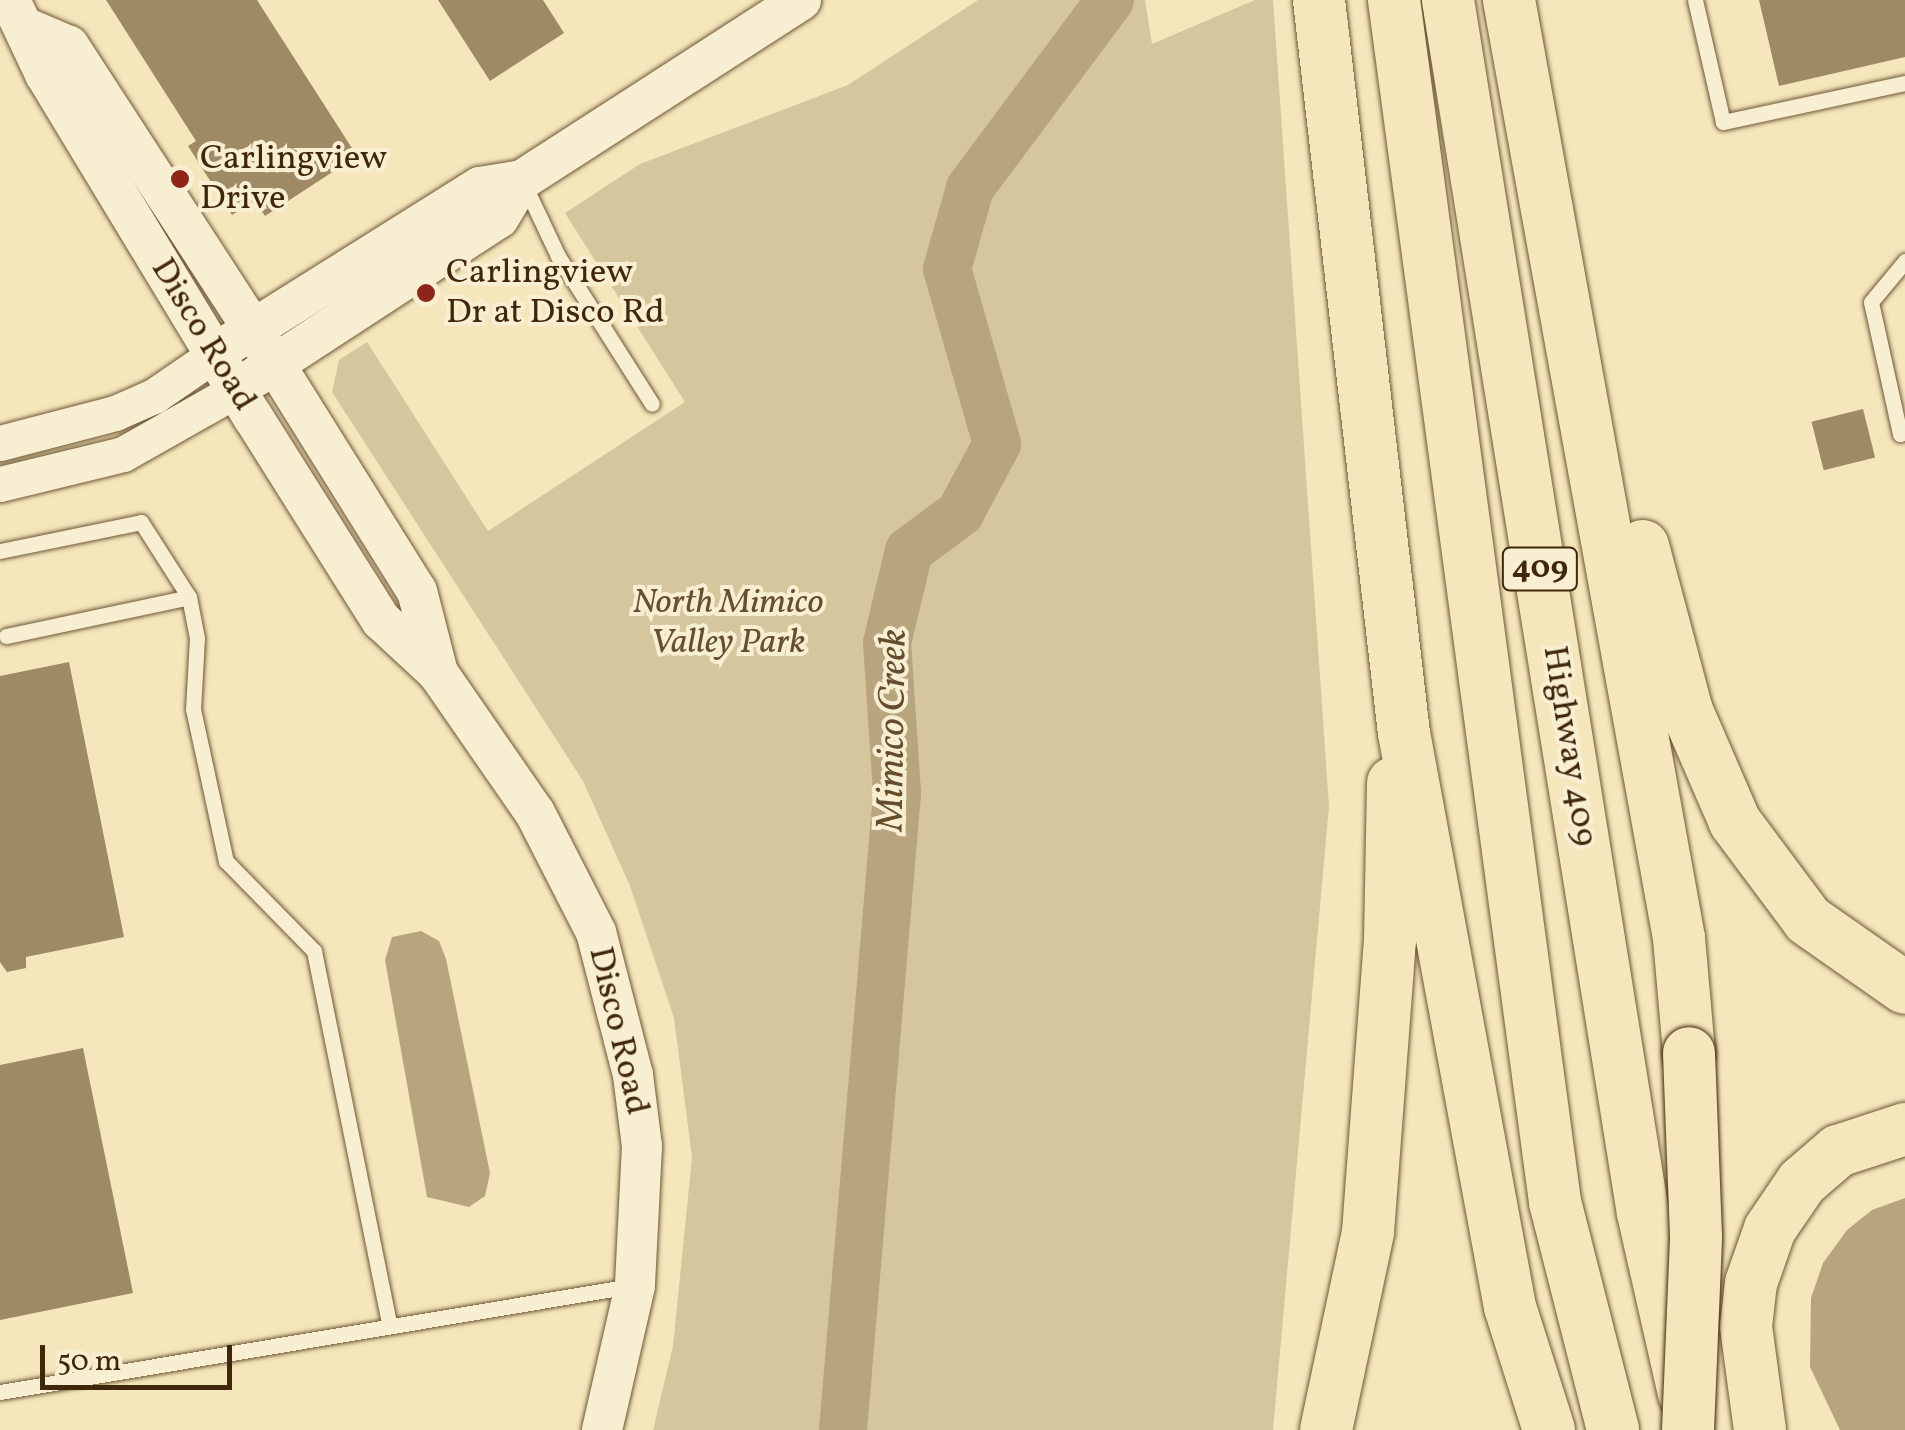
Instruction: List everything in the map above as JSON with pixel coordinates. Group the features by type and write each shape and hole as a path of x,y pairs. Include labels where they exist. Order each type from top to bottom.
{"highway":[{"path":"1319,0 1404,733 1510,1307 1549,1430"},
{"name":"Highway 409","path":"1394,0 1555,1202 1613,1430"},
{"name":"Highway 409","path":"1448,0 1643,1214 1691,1430"},
{"path":"1513,20 1679,938 1689,1053 1696,1236 1691,1430"},
{"path":"1513,20 1663,628 1716,788 1808,920 1905,988"},
{"path":"1326,1430 1368,1232 1390,940 1391,789 1404,733"},
{"path":"1760,1430 1746,1326 1750,1283 1770,1229 1802,1182 1838,1150 1905,1129"}],"main road":[{"path":"215,354 480,187 522,180 800,0"},
{"name":"Disco Road","path":"19,15 69,46 254,329 417,592 438,672"},
{"name":"Disco Road","path":"19,15 45,74 236,390 381,620 438,672 534,813 596,932 633,1074 642,1146 635,1286 602,1430"},
{"path":"236,390 499,218 522,180"}],"street":[{"path":"0,443 115,413 154,396 215,354"},
{"path":"0,484 122,454 236,390"}],"lane":[{"path":"1695,0 1723,122 1905,83"},
{"path":"522,180 558,256 652,404"},
{"path":"1905,261 1871,302 1905,432"},
{"path":"0,551 141,522 189,598 197,638 192,708 226,861 314,950 389,1324"},
{"path":"6,636 189,598"},
{"path":"0,1392 389,1324 635,1286"}],"green space":[{"name":"North Mimico Valley Park","path":"978,0 1145,0 1152,44 1255,0 1273,0 1329,806 1273,1430 844,1430 880,1144 863,1118 827,1430 653,1430 673,1346 692,1157 674,1018 630,886 583,781 332,392 339,360 367,342 488,531 685,402 565,213 640,164 848,85"}],"shaded area":[{"path":"421,931 439,941 446,959 490,1173 485,1196 469,1207 427,1197 385,960 392,937"},
{"path":"1905,1198 1905,1430 1840,1430 1810,1367 1811,1298 1823,1263 1847,1230 1872,1210"}],"building":[{"path":"106,0 257,0 357,156 265,216 255,201 232,215 188,146 196,141"},
{"path":"438,0 543,0 564,33 490,81"},
{"path":"1759,0 1905,0 1905,57 1779,86"},
{"path":"1863,409 1875,458 1824,470 1812,422"},
{"path":"69,662 124,937 26,957 26,968 7,972 0,962 0,676"},
{"path":"83,1048 133,1293 0,1320 0,1065"}],"waterway":[{"name":"Mimico Creek","path":"843,1430 897,793 887,643 909,551 960,513 997,444 947,269 970,188 1110,0"}],"place":[{"name":"Carlingview Drive","path":"180,179"},
{"name":"Carlingview Dr at Disco Rd","path":"426,293"}]}
